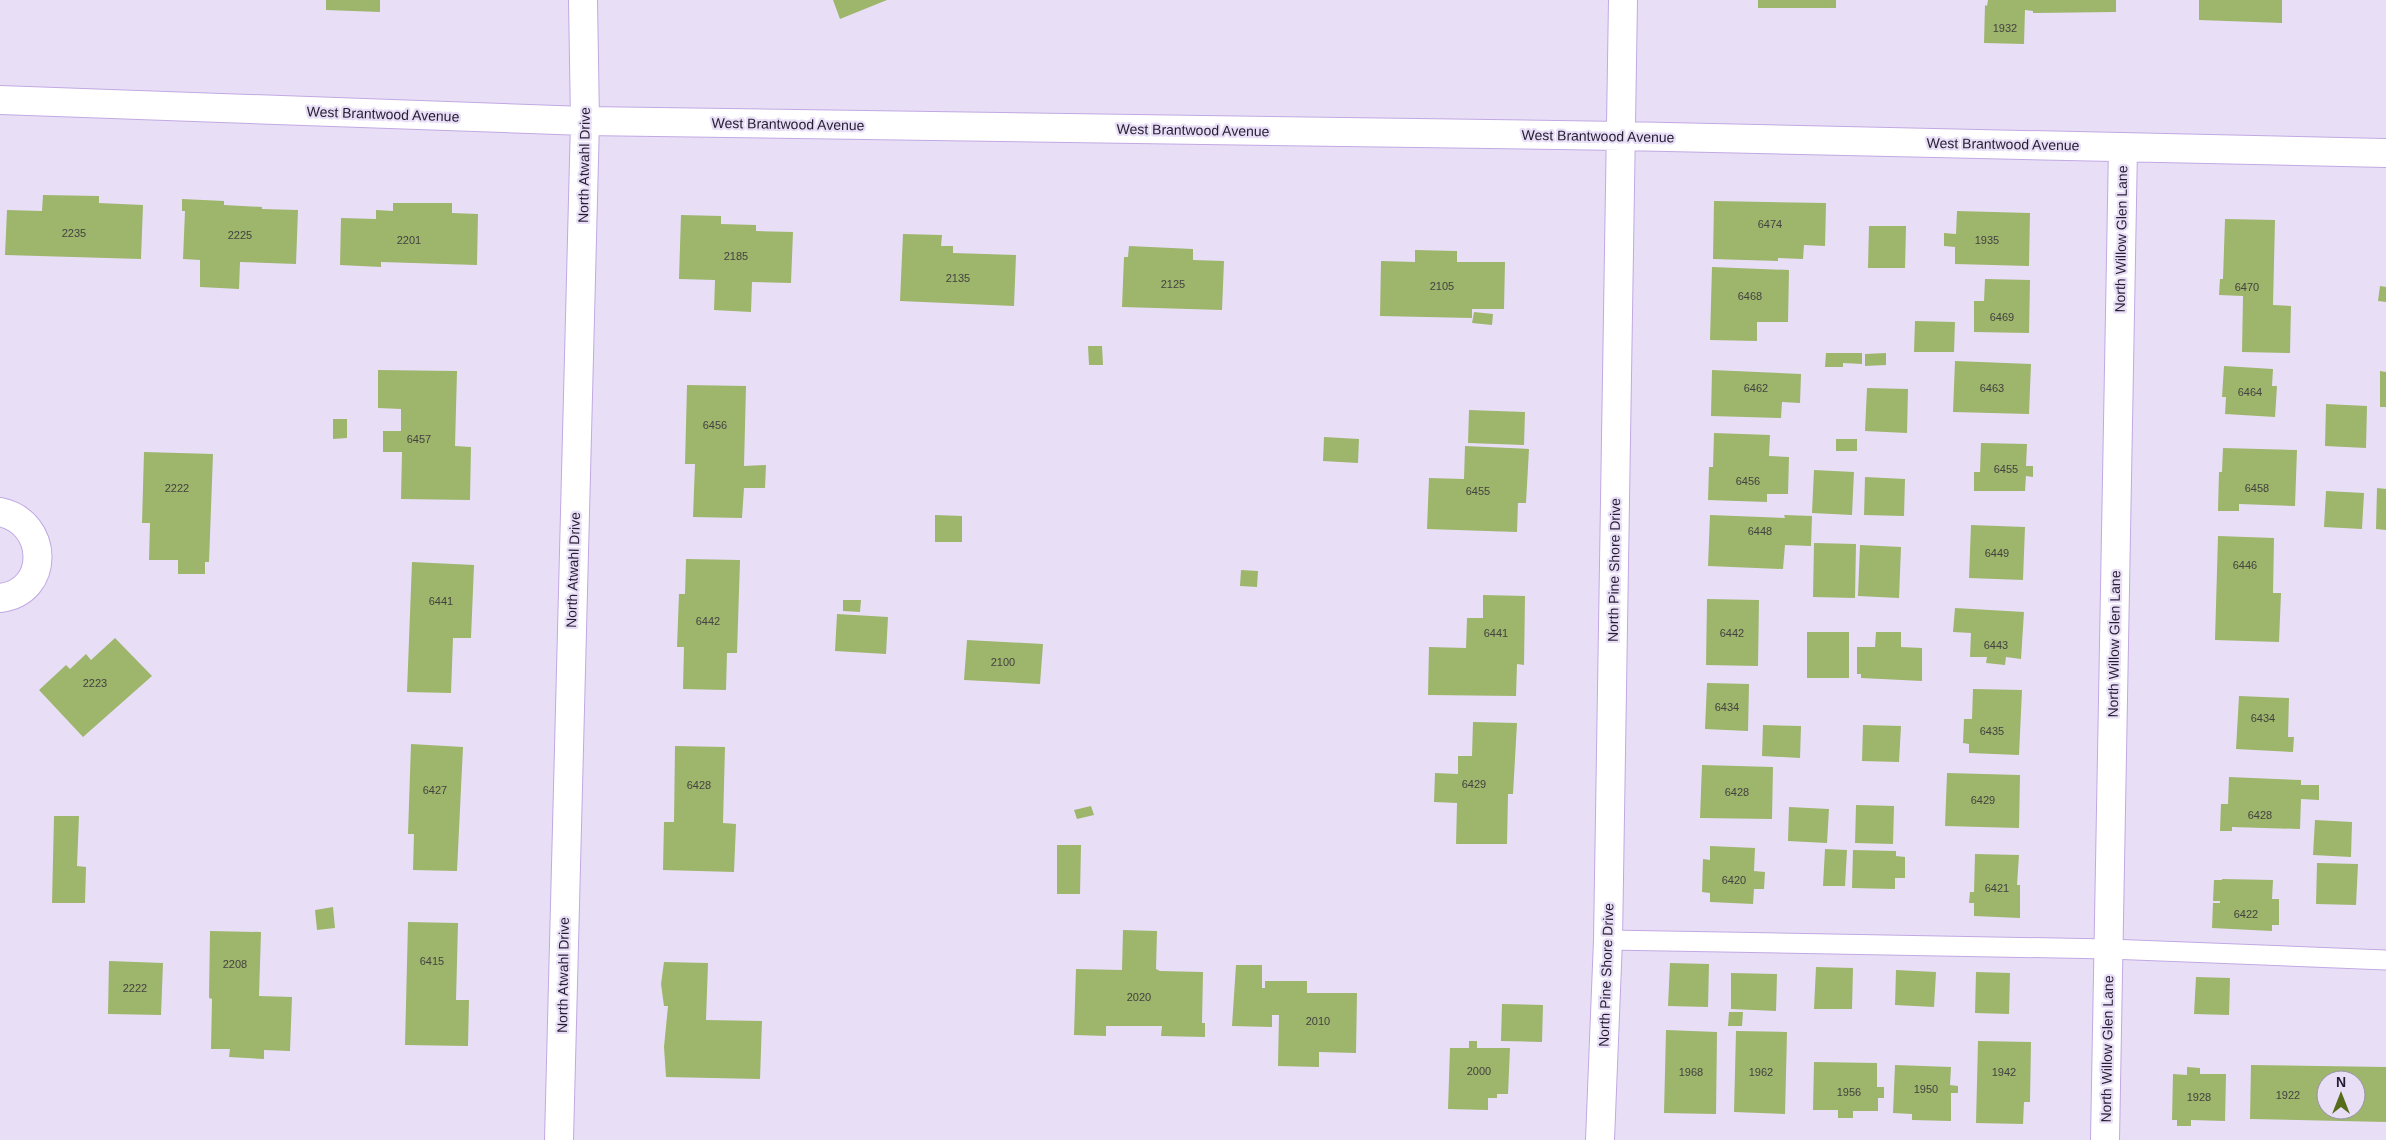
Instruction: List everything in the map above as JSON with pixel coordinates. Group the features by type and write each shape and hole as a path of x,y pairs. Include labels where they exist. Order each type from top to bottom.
{"street":[{"name":"North Atwahl Drive","path":"559,1140 586,121 583,0"},
{"name":"North Pine Shore Drive","path":"1600,1140 1608,940 1623,0"},
{"name":"West Brantwood Avenue","path":"0,100 586,121 1622,136 2386,153"},
{"name":"North Willow Glen Lane","path":"2105,1140 2123,147"},
{"path":"0,512 15,516 26,525 34,538 38,552 37,567 31,580 21,591 0,598"}],"lane":[{"path":"1608,940 2109,949 2386,960"}],"building":[{"path":"326,0 380,0 380,12 326,10"},
{"path":"833,0 887,0 840,19"},
{"path":"1758,0 1836,0 1836,8 1758,8"},
{"path":"1988,0 2116,0 2116,12 2033,13 2033,11 2025,10 2024,44 1984,43 1985,5 1987,6"},
{"path":"2199,0 2282,0 2282,23 2199,20"},
{"path":"43,195 99,196 99,203 143,205 141,259 5,255 7,210 42,211"},
{"path":"182,199 224,201 224,205 262,207 262,209 298,210 296,264 240,262 239,289 200,287 200,260 183,259 185,211 182,211"},
{"path":"1714,201 1826,203 1825,246 1804,245 1803,259 1778,258 1778,261 1713,259"},
{"path":"393,203 452,203 452,213 478,214 477,265 381,262 381,267 340,265 341,218 376,219 376,210 393,211"},
{"path":"1957,211 2030,213 2029,266 1955,264 1955,247 1944,246 1944,233 1956,234"},
{"path":"681,215 721,216 721,224 756,225 756,231 793,232 791,283 752,282 751,312 714,310 715,280 679,279"},
{"path":"2225,219 2275,220 2273,305 2291,306 2290,353 2242,352 2243,296 2219,295 2220,279 2223,279"},
{"path":"1869,226 1906,226 1905,268 1868,268"},
{"path":"903,234 942,235 941,246 953,246 953,253 1016,255 1014,306 900,301"},
{"path":"1129,246 1193,249 1193,260 1224,261 1222,310 1122,307 1124,257 1128,257"},
{"path":"1415,250 1457,251 1457,262 1505,262 1504,309 1472,309 1472,318 1380,316 1381,261 1415,262"},
{"path":"1712,267 1789,270 1788,322 1757,322 1757,341 1710,340"},
{"path":"1985,279 2030,280 2029,333 1974,332 1974,301 1984,301"},
{"path":"2380,286 2386,287 2386,302 2378,301"},
{"path":"1474,312 1493,314 1492,325 1472,323"},
{"path":"1915,321 1955,322 1954,352 1914,352"},
{"path":"1088,346 1102,346 1103,365 1089,365"},
{"path":"1826,353 1862,353 1862,364 1843,363 1843,367 1825,367"},
{"path":"1886,353 1886,365 1865,366 1865,354"},
{"path":"1955,361 2031,364 2029,414 1953,412"},
{"path":"2224,366 2273,369 2272,386 2277,386 2275,417 2225,414 2226,397 2222,397"},
{"path":"378,370 457,371 455,446 471,447 470,500 401,499 402,452 383,452 383,431 401,431 401,409 378,408"},
{"path":"1712,370 1801,374 1800,403 1782,402 1781,418 1711,416"},
{"path":"2380,371 2386,372 2386,407 2380,407"},
{"path":"687,385 746,386 744,466 766,465 765,488 744,488 742,518 693,517 695,464 685,464"},
{"path":"1867,388 1908,389 1907,433 1865,431"},
{"path":"2326,404 2367,406 2366,448 2325,446"},
{"path":"1469,410 1525,412 1524,445 1468,443"},
{"path":"333,419 347,419 347,438 333,439"},
{"path":"1714,433 1770,435 1769,456 1789,457 1788,494 1767,494 1767,502 1708,500 1709,467 1713,467"},
{"path":"1324,437 1359,439 1358,463 1323,461"},
{"path":"1836,439 1857,439 1857,451 1836,451"},
{"path":"1981,443 2027,444 2026,466 2033,466 2033,477 2026,476 2025,491 1974,491 1974,472 1980,472"},
{"path":"1465,446 1529,449 1526,503 1518,503 1517,532 1427,529 1429,478 1464,479"},
{"path":"2223,448 2297,450 2295,506 2239,504 2239,511 2218,511 2219,472 2222,472"},
{"path":"144,452 213,454 209,562 205,562 205,574 178,574 178,560 149,560 150,523 142,523"},
{"path":"1814,470 1854,472 1852,515 1812,513"},
{"path":"1865,477 1905,479 1904,516 1864,515"},
{"path":"2377,488 2386,489 2386,530 2376,529"},
{"path":"2326,491 2364,493 2362,529 2324,527"},
{"path":"935,515 962,516 962,542 935,542"},
{"path":"1710,515 1785,518 1784,515 1812,516 1811,546 1785,545 1783,569 1708,566"},
{"path":"1971,525 2025,527 2023,580 1969,578"},
{"path":"2218,536 2274,538 2273,593 2281,593 2279,642 2215,640"},
{"path":"1814,543 1856,544 1855,598 1813,597"},
{"path":"1860,545 1901,547 1899,598 1858,596"},
{"path":"686,559 740,560 737,653 727,653 726,690 683,689 684,647 677,647 679,594 685,594"},
{"path":"412,562 474,565 471,638 453,638 451,693 407,692"},
{"path":"1241,570 1258,571 1257,587 1240,586"},
{"path":"1483,595 1525,596 1524,665 1517,664 1516,696 1428,695 1429,647 1466,648 1467,618 1483,618"},
{"path":"1707,599 1759,600 1758,666 1706,665"},
{"path":"843,600 861,600 860,612 843,611"},
{"path":"1955,608 2024,612 2021,659 2006,657 2005,665 1986,663 1987,657 1970,657 1971,633 1953,632"},
{"path":"837,614 888,617 886,654 835,651"},
{"path":"1807,632 1849,632 1849,678 1807,678"},
{"path":"1876,632 1901,632 1901,647 1922,648 1922,681 1861,678 1861,674 1857,674 1857,647 1875,647"},
{"path":"115,638 152,676 83,737 39,690 66,665 70,669 86,654 91,660"},
{"path":"967,640 1043,644 1040,684 964,680"},
{"path":"1707,683 1749,684 1748,731 1705,729"},
{"path":"1973,689 2022,690 2019,755 1969,753 1969,744 1963,743 1964,719 1972,719"},
{"path":"2239,696 2289,698 2288,737 2294,737 2293,752 2236,749"},
{"path":"1473,722 1517,723 1513,794 1508,794 1507,844 1456,844 1457,803 1434,802 1435,773 1458,774 1458,756 1472,756"},
{"path":"1763,725 1801,726 1800,758 1762,756"},
{"path":"1863,725 1901,726 1899,762 1862,761"},
{"path":"411,744 463,747 457,871 413,870 414,834 408,834"},
{"path":"675,746 725,747 723,823 736,824 734,872 663,870 664,822 674,822"},
{"path":"1702,765 1773,767 1772,819 1700,818"},
{"path":"1947,773 2020,775 2019,828 1945,826"},
{"path":"2229,777 2301,780 2301,785 2319,785 2319,800 2301,799 2300,829 2232,827 2232,831 2220,831 2221,804 2228,804"},
{"path":"1856,805 1894,806 1893,844 1855,843"},
{"path":"1091,806 1094,815 1077,819 1074,810"},
{"path":"1789,807 1829,809 1827,843 1788,841"},
{"path":"54,816 79,816 77,866 86,867 85,903 52,903"},
{"path":"2315,820 2352,822 2351,857 2313,855"},
{"path":"1057,845 1081,845 1080,894 1057,894"},
{"path":"1710,846 1755,848 1754,871 1765,872 1764,889 1754,889 1753,904 1710,902 1710,893 1702,892 1703,859 1710,860"},
{"path":"1825,849 1847,850 1845,886 1823,886"},
{"path":"1853,850 1896,851 1896,856 1905,857 1905,878 1895,878 1895,889 1852,888"},
{"path":"1975,854 2019,855 2017,885 2020,885 2020,918 1974,916 1974,903 1969,903 1970,892 1974,892"},
{"path":"2317,863 2358,864 2356,905 2316,904"},
{"path":"2214,880 2273,880 2272,899 2279,899 2279,925 2272,925 2272,931 2212,928 2213,903 2220,903 2220,901 2213,901"},
{"path":"333,907 335,928 317,930 315,910"},
{"path":"408,922 458,923 456,1000 469,1000 468,1046 405,1045"},
{"path":"1123,930 1157,931 1156,969 1160,971 1203,972 1202,1023 1205,1023 1205,1037 1161,1036 1162,1026 1106,1026 1106,1036 1074,1035 1076,969 1122,970"},
{"path":"210,931 261,932 259,996 292,997 290,1051 264,1050 264,1059 229,1057 230,1049 211,1049 212,999 209,998"},
{"path":"109,961 163,963 161,1015 108,1014"},
{"path":"664,962 708,963 706,1020 762,1021 760,1079 666,1077 664,1047 668,1006 664,1006 661,984"},
{"path":"1670,963 1709,964 1708,1007 1668,1006"},
{"path":"1236,965 1262,965 1262,988 1265,988 1265,981 1307,981 1307,993 1357,993 1356,1053 1319,1052 1319,1067 1278,1066 1279,1015 1272,1015 1272,1027 1232,1026"},
{"path":"1816,967 1853,968 1852,1009 1814,1009"},
{"path":"1896,970 1936,972 1934,1007 1895,1005"},
{"path":"1976,972 2010,973 2009,1014 1975,1013"},
{"path":"1731,973 1777,974 1776,1011 1731,1009"},
{"path":"2196,977 2230,978 2229,1015 2194,1014"},
{"path":"1502,1004 1543,1005 1542,1042 1501,1041"},
{"path":"1729,1012 1743,1012 1742,1026 1728,1026"},
{"path":"1666,1030 1717,1032 1716,1114 1664,1113"},
{"path":"1736,1031 1787,1032 1785,1114 1734,1112"},
{"path":"1469,1041 1477,1041 1477,1048 1510,1048 1508,1094 1497,1094 1497,1098 1488,1098 1488,1110 1448,1109 1450,1048 1469,1048"},
{"path":"1978,1041 2031,1042 2030,1102 2024,1102 2023,1124 1976,1123"},
{"path":"1814,1062 1877,1063 1877,1087 1884,1087 1884,1098 1878,1098 1878,1111 1853,1111 1853,1118 1838,1118 1838,1110 1813,1110"},
{"path":"1895,1065 1951,1067 1950,1085 1958,1086 1958,1093 1951,1093 1951,1121 1912,1120 1912,1114 1893,1113"},
{"path":"2251,1065 2386,1067 2386,1122 2250,1119"},
{"path":"2187,1067 2200,1068 2200,1074 2226,1074 2225,1121 2191,1120 2191,1126 2177,1126 2177,1120 2172,1120 2173,1074 2187,1075"}]}
